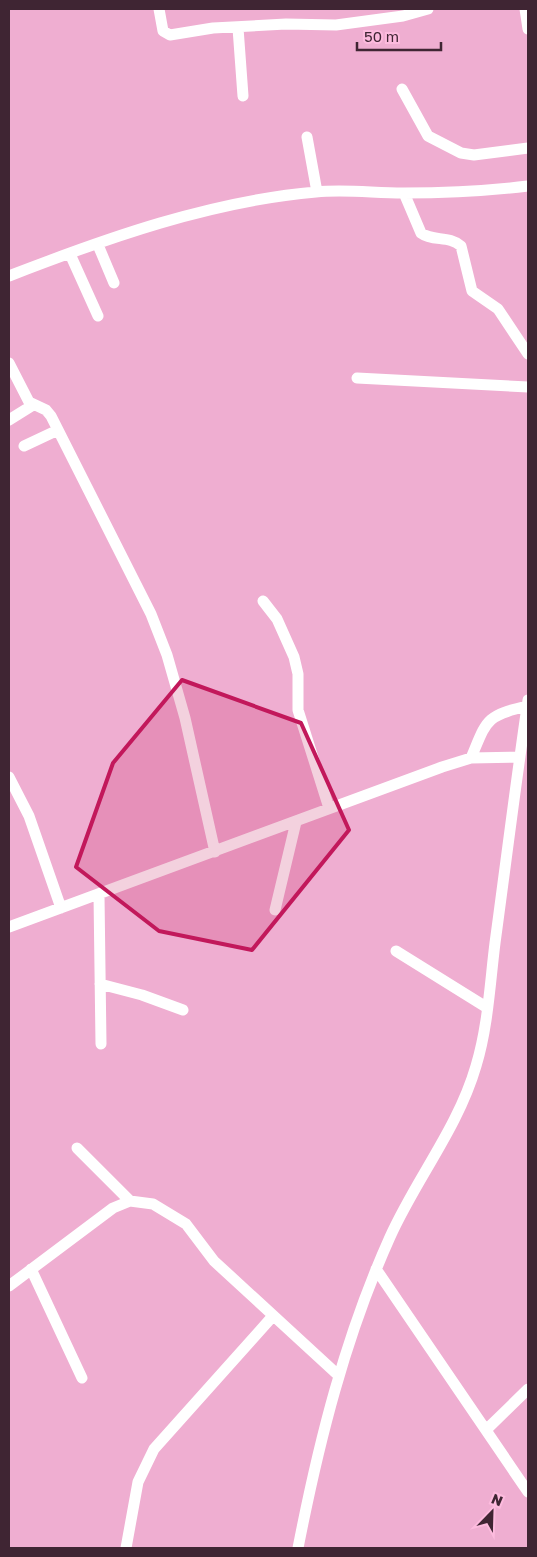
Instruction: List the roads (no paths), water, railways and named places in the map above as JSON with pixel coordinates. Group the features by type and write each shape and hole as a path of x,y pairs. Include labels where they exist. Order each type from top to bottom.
{"street":[{"path":"159,9 163,30 170,35 213,28 286,24 336,25 403,16 428,9"},
{"path":"525,9 528,28"},
{"path":"238,28 243,96"},
{"path":"402,89 425,132 431,138 453,149 474,155 528,148"},
{"path":"307,137 318,192"},
{"path":"9,276 164,222 270,198 318,192 404,193 493,190 528,186"},
{"path":"404,193 421,233 425,236 451,239 461,246 472,291 498,309 528,354"},
{"path":"98,245 114,283"},
{"path":"70,254 98,316"},
{"path":"9,363 27,399 33,405 46,410 58,430 151,614 167,655 185,718 215,852"},
{"path":"357,378 528,387"},
{"path":"9,420 33,405"},
{"path":"24,446 58,430"},
{"path":"263,601 280,625 294,658 298,674 298,710 329,808"},
{"path":"298,1548 320,1442 338,1376 376,1269 408,1198 450,1129 466,1095 477,1065 523,775 520,757 526,734 528,703 491,718 485,726 471,758"},
{"path":"9,927 296,822 329,808 471,758 520,757"},
{"path":"9,777 30,816 61,908"},
{"path":"274,910 296,822"},
{"path":"98,895 100,1044"},
{"path":"396,950 486,1006"},
{"path":"100,984 183,1010"},
{"path":"77,1148 130,1202"},
{"path":"9,1286 112,1208 130,1202 153,1204 186,1224 214,1261 272,1317 338,1376"},
{"path":"376,1269 528,1492"},
{"path":"31,1270 82,1378"},
{"path":"126,1548 138,1482 154,1449 272,1317"},
{"path":"486,1430 528,1389"}]}
